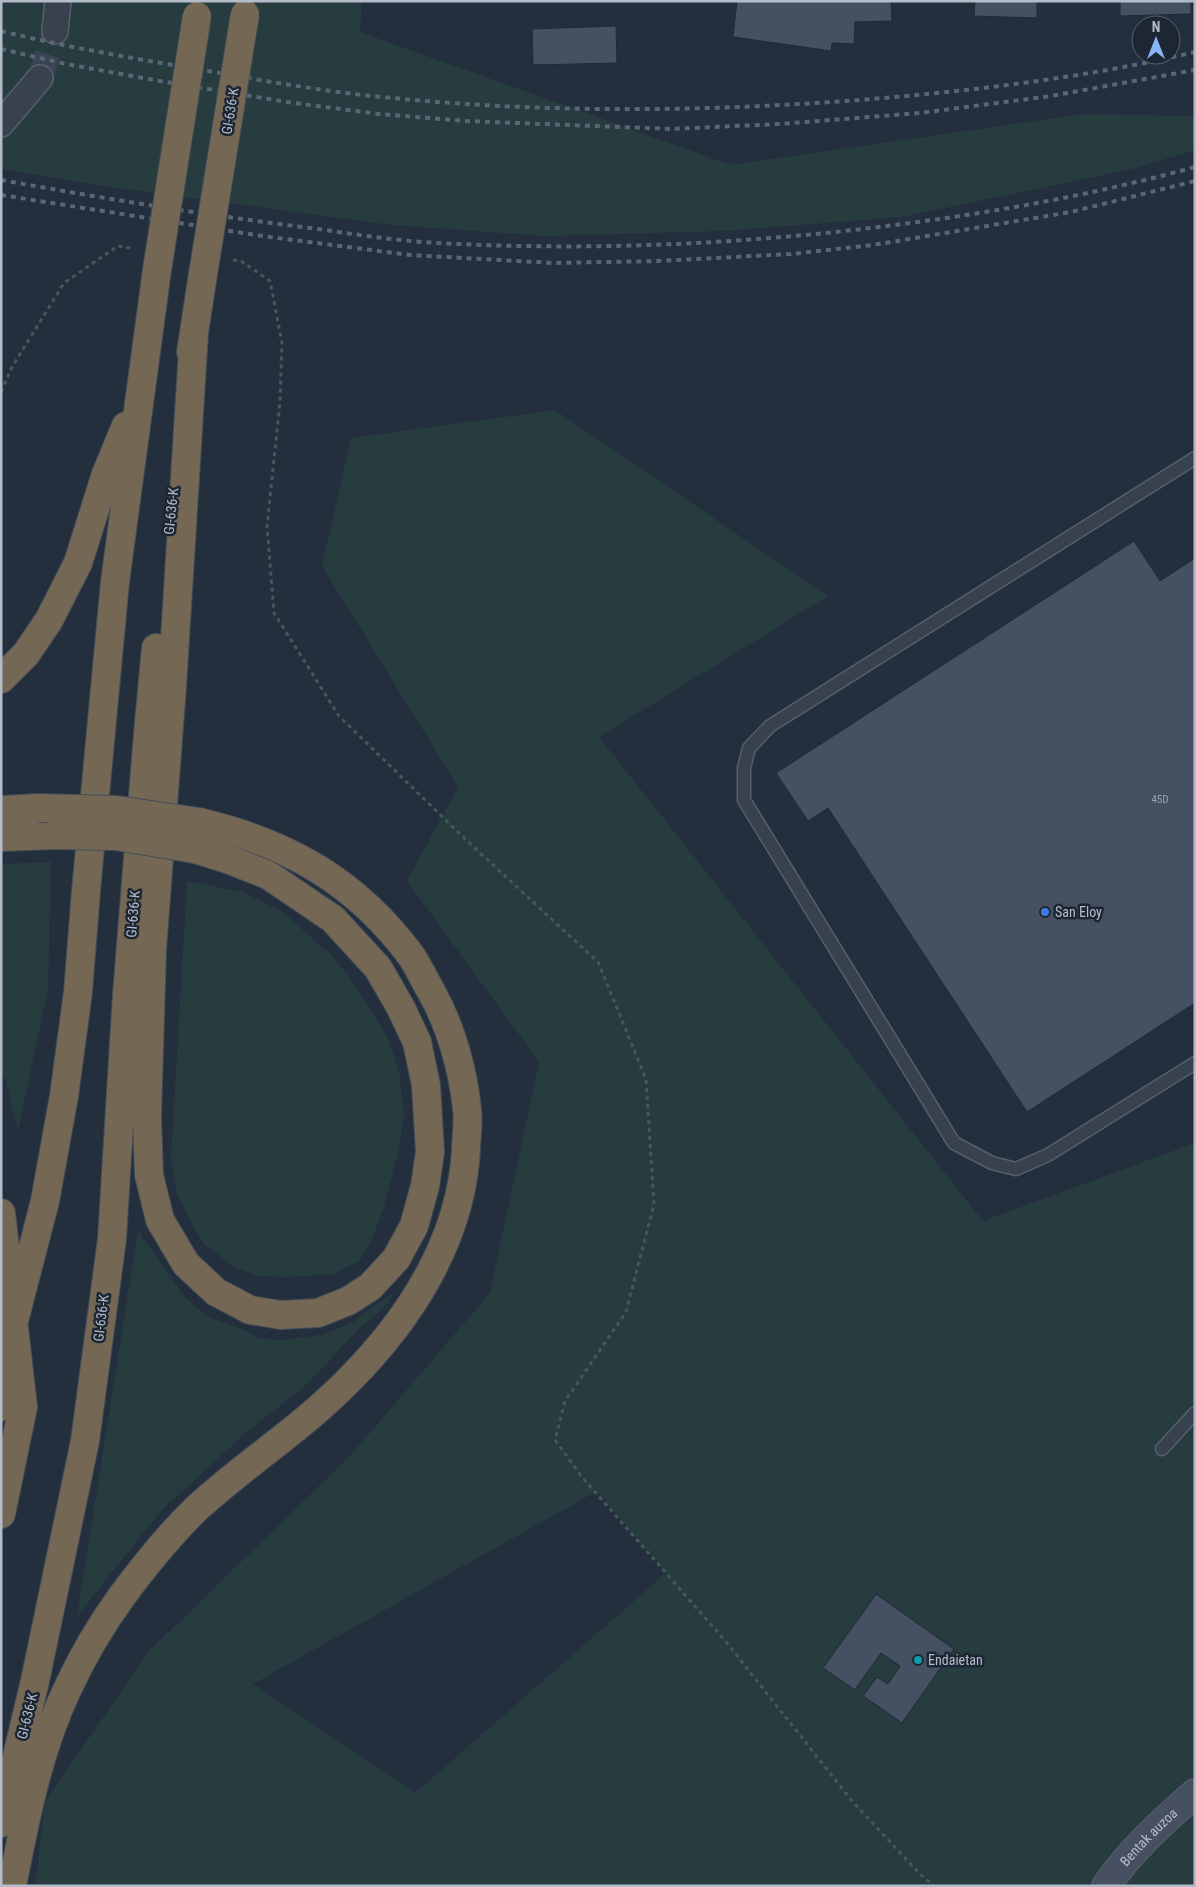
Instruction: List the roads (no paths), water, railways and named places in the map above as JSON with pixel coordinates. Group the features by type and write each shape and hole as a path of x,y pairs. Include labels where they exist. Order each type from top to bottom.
{"highway":[{"name":"GI-636-K","path":"1,1824 36,1681 85,1441 112,1239 127,994 149,722 171,501 194,333 246,7"},
{"path":"1,1355 45,1201 64,1096 78,992 115,582 157,270 198,8"},
{"path":"1,837 55,835 116,836 195,849 230,860 268,875 333,919 378,968 401,1008 417,1042 426,1085 430,1152 425,1186 414,1226 396,1259 370,1286 348,1301 318,1313 281,1315 250,1310 216,1292 186,1264 160,1220 149,1175 147,1117 152,949 171,697 194,333"},
{"path":"1,679 26,654 49,620 78,563 106,474 141,390"},
{"path":"1,810 39,808 117,810 198,822 268,843 331,877 360,900 384,923 413,959 437,1002 457,1055 468,1112 464,1173 447,1239 419,1295 389,1335 348,1382 198,1508 161,1545 120,1598 86,1652 66,1691 42,1757 12,1886"},
{"path":"1,1213 7,1337 1,1407"},
{"path":"1,1371 7,1337"},
{"path":"1,1514 23,1407 7,1337"}],"main road":[{"name":"Bentak auzoa","path":"1106,1886 1141,1842 1195,1793"}],"street":[{"path":"55,31 58,1"},
{"path":"1,124 40,78"}],"lane":[{"path":"1195,458 770,726 749,748 744,768 744,800 954,1143 992,1163 1016,1168 1048,1155 1195,1063"},
{"path":"1162,1449 1195,1413"}],"tunnel":[{"path":"40,78 55,31"}],"railway":[{"path":"1,31 123,56 336,92 445,102 570,108 633,109 759,106 884,98 1040,81 1118,68 1195,52"},
{"path":"1,49 66,64 154,80 287,102 379,114 466,121 671,129 780,124 920,113 1051,96 1195,70"},
{"path":"1,180 199,213 421,242 476,245 587,246 696,243 807,235 904,224 988,212 1113,188 1195,167"},
{"path":"1,195 262,236 410,255 553,263 658,261 791,254 873,245 1071,212 1195,181"}],"place":[{"name":"San Eloy","path":"1045,912"},
{"name":"Endaietan","path":"918,1660"}]}
